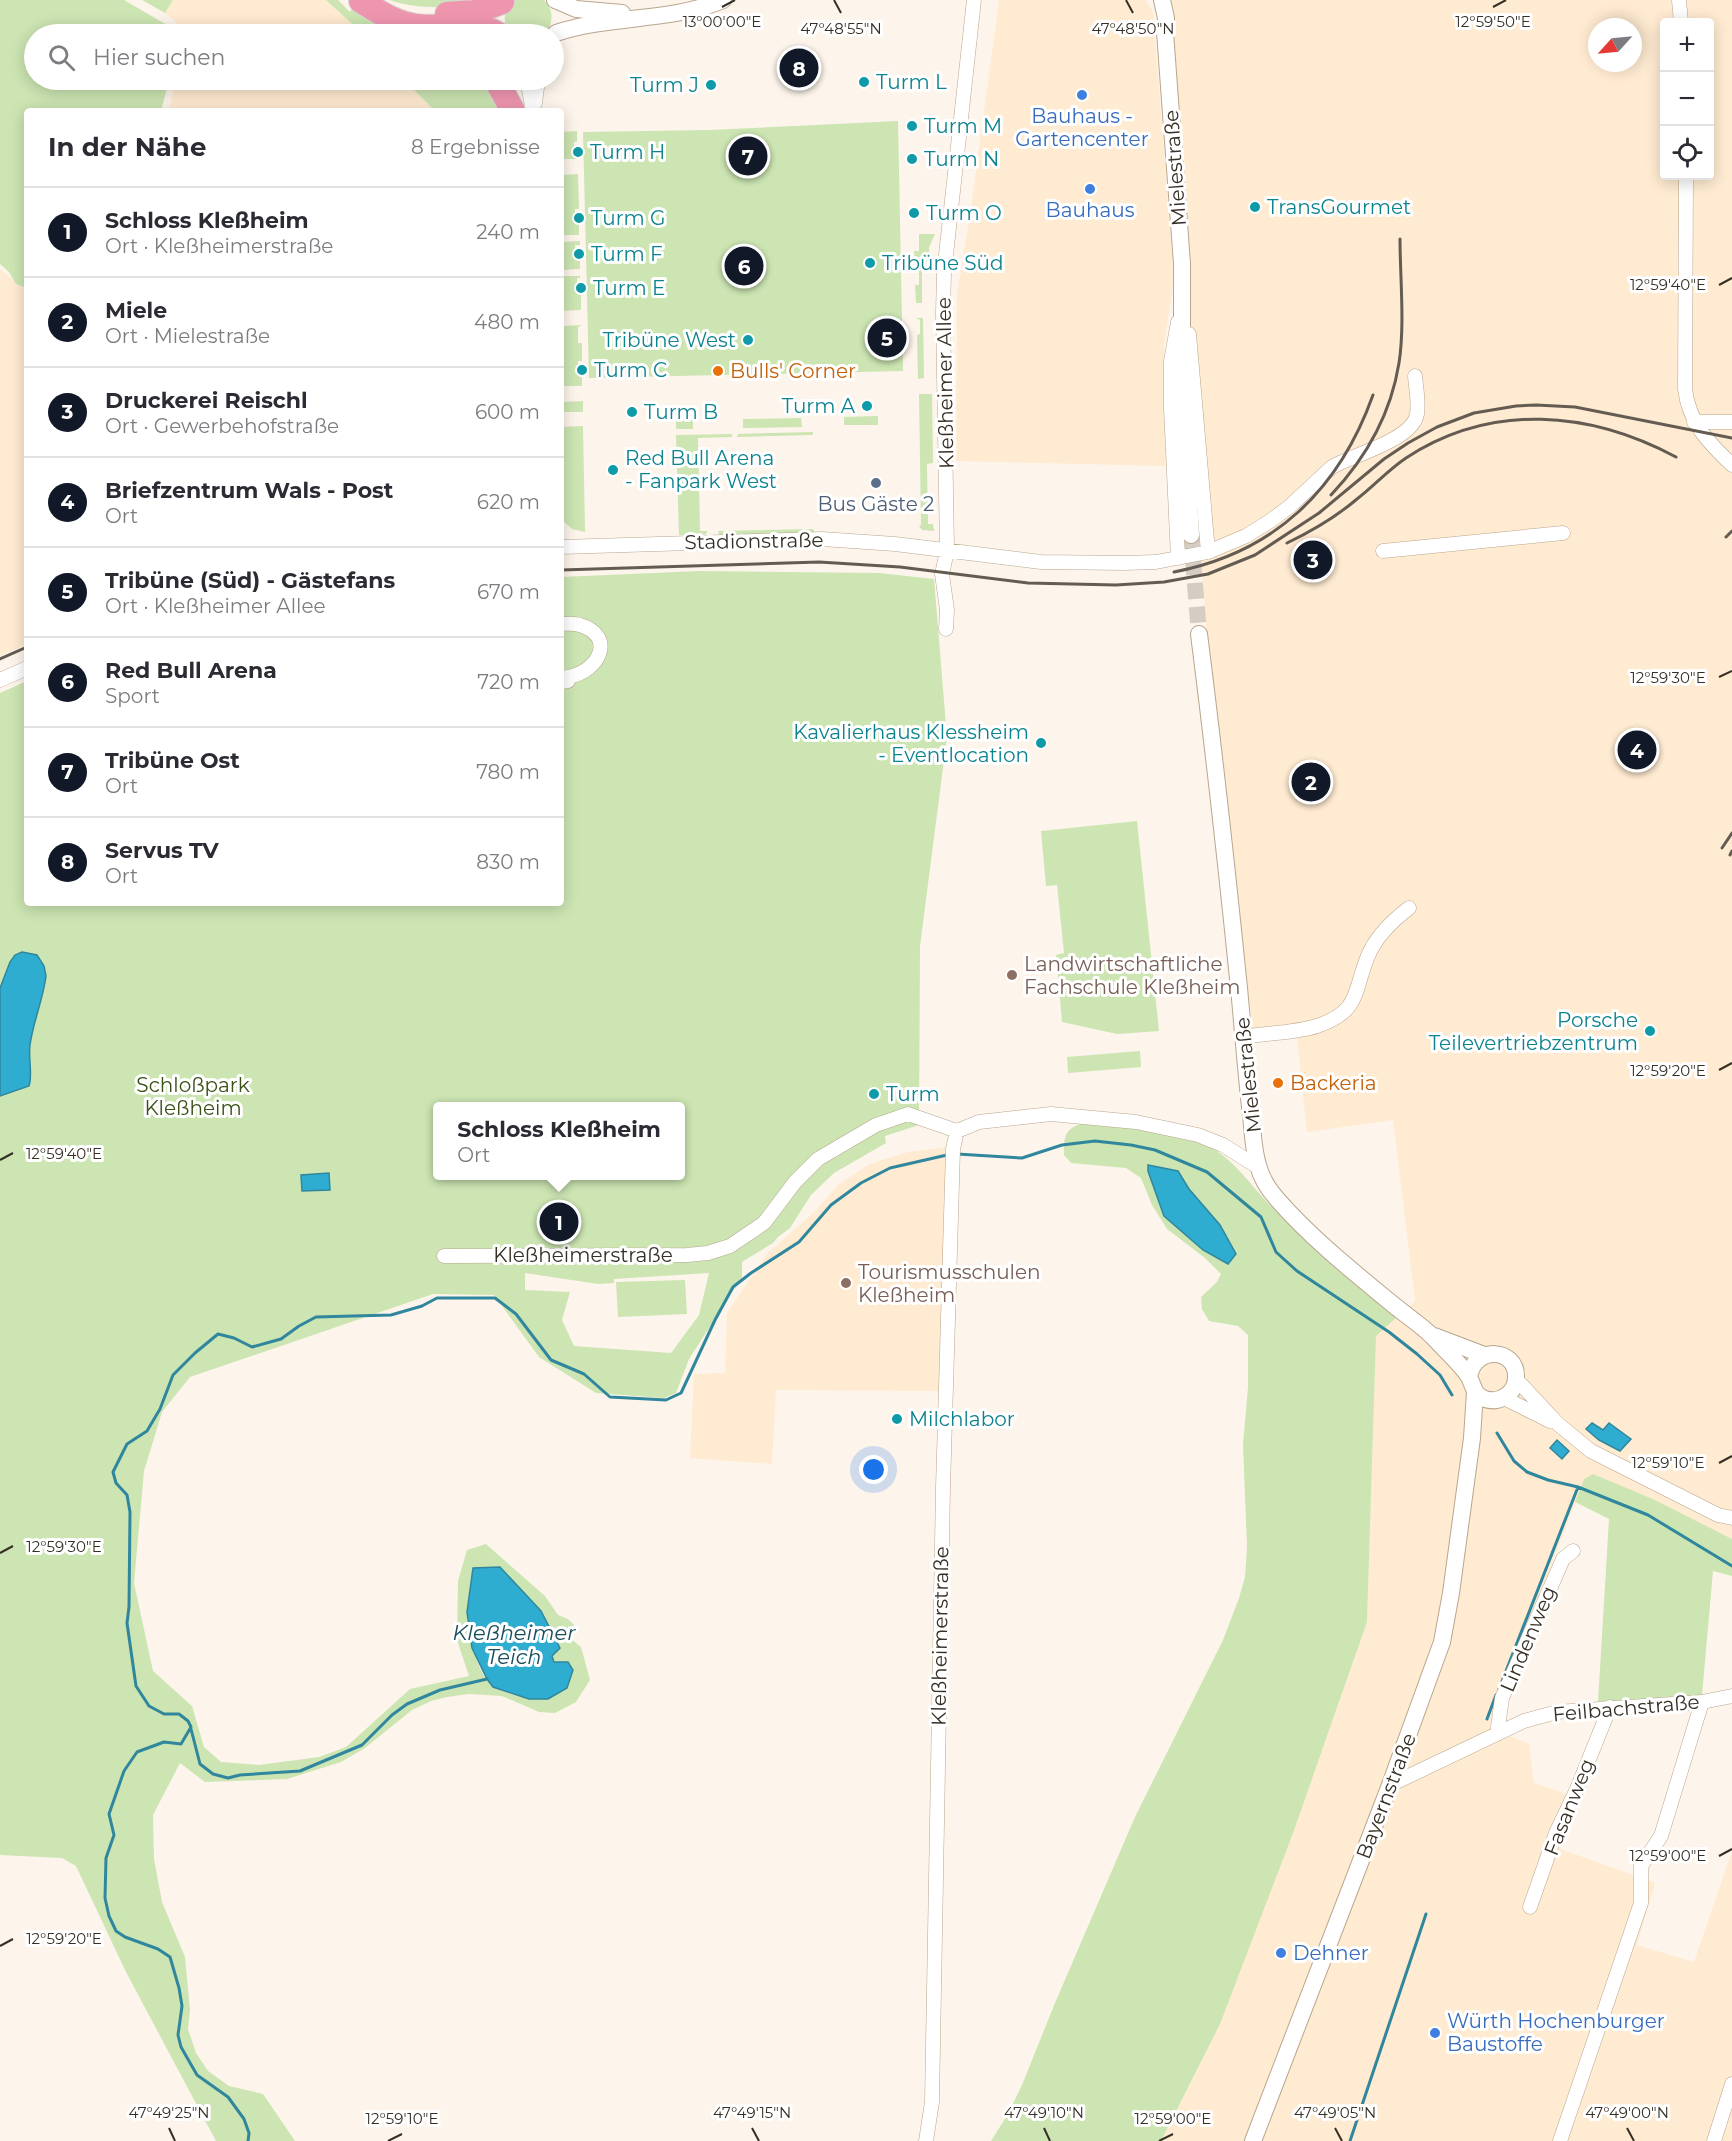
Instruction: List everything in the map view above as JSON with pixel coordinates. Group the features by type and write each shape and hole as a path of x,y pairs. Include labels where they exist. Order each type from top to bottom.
{"highway":[{"path":"367,0 428,14 465,14 503,1"},
{"path":"367,0 370,15 383,24"},
{"path":"367,0 392,21 405,24"},
{"path":"501,90 511,108"}],"street":[{"path":"554,0 566,6 587,10 656,15"},
{"path":"554,0 560,15 558,24"},
{"path":"564,31 576,26 693,10 723,0"},
{"name":"Kleßheimer Allee","path":"946,629 947,610 942,574 947,551 944,273 974,0"},
{"name":"Mielestraße","path":"1152,0 1165,32"},
{"name":"Mielestraße","path":"1161,0 1166,18 1165,32 1182,264 1182,378 1191,535"},
{"path":"1679,0 1681,18"},
{"path":"498,24 497,18 503,1"},
{"path":"529,90 532,108"},
{"path":"533,108 536,90"},
{"path":"1686,180 1685,388 1687,403 1701,433 1732,465"},
{"name":"Mielestraße","path":"1183,303 1189,342 1208,552"},
{"name":"Mielestraße","path":"1178,558 1171,361 1183,303"},
{"name":"Stadionstraße","path":"564,547 822,539 879,542 1041,562 1125,563 1156,562 1208,552 1246,536 1270,521 1343,460 1377,448 1408,429 1417,414 1415,376"},
{"path":"1694,422 1732,422"},
{"path":"1383,551 1563,533"},
{"path":"564,624 579,625 590,630 597,636 600,654 586,672 568,677 568,681 564,682"},
{"name":"Mielestraße","path":"1199,634 1220,802 1258,1167 1276,1198 1317,1239 1389,1302 1431,1335 1484,1392"},
{"path":"0,680 24,669"},
{"path":"1244,1037 1315,1026 1332,1019 1348,1008 1357,994 1368,956 1378,938 1390,922 1409,908"},
{"name":"Kleßheimerstraße","path":"444,1256 687,1255 708,1252 730,1246 764,1223 795,1182 818,1160 876,1125 908,1114 957,1131 953,1149 943,1488 932,2102 926,2141"},
{"path":"957,1131 980,1122 1051,1114 1136,1122 1198,1135 1223,1145 1258,1167"},
{"name":"Mielestraße","path":"1431,1335 1484,1355 1500,1355 1507,1358 1516,1371 1516,1379"},
{"path":"1484,1355 1473,1364 1484,1392 1558,1424"},
{"path":"1484,1392 1510,1393 1516,1379 1558,1424 1584,1446 1606,1460 1718,1515 1732,1518"},
{"name":"Bayernstraße","path":"1252,2141 1390,1785 1442,1642 1472,1438 1484,1392"},
{"name":"Lindenweg","path":"1497,1734 1502,1698 1563,1559 1573,1551"},
{"name":"Feilbachstraße","path":"1390,1785 1524,1721 1557,1712 1702,1702 1732,1696"},
{"path":"1560,2141 1641,1903 1641,1866 1661,1836 1702,1702"},
{"name":"Fasanweg","path":"1530,1907 1556,1833 1577,1789 1610,1707"},
{"path":"1714,2141 1732,2084"}],"shaded area":[{"path":"173,0 326,0 352,24 177,24 165,13"},
{"path":"999,0 1146,0 1153,12 1174,279 1164,345 1168,466 956,461 957,294"},
{"path":"1166,0 1732,0 1732,1539 1655,1500 1584,1479 1489,1728 1529,1744 1534,1783 1572,1796 1555,1847 1655,1883 1637,1945 1694,1962 1732,1851 1732,2141 1161,2141 1220,2024 1367,1622 1376,1335 1415,1301 1393,1120 1307,1132 1297,1037 1253,1030 1207,638 1192,440"},
{"path":"173,90 414,90 432,108 170,108"},
{"path":"0,269 17,283 24,284 24,645 0,656"},
{"name":"Tourismusschulen Kleßheim","path":"947,1147 942,1391 776,1390 772,1464 690,1458 694,1374 725,1373 727,1313 767,1254 815,1211 839,1184 870,1164 908,1152"}],"green space":[{"path":"0,0 124,0 165,24 24,24 24,90 166,90 162,108 24,108 24,287 16,284 9,272 0,264"},
{"path":"142,0 173,0 165,13"},
{"path":"326,0 338,0 350,12 353,6 378,24 352,24"},
{"path":"389,0 493,0 467,5 428,7"},
{"path":"512,0 544,0 552,16 550,24 506,24 507,9"},
{"path":"414,90 496,90 506,108 432,108"},
{"path":"898,121 903,371 589,378 583,132 710,130"},
{"path":"577,131 574,157 578,159 564,159 564,132"},
{"path":"578,174 579,209 575,209 575,224 579,224 579,235 564,235 564,175"},
{"path":"919,234 935,234 929,247 930,262 915,262 914,251 919,251"},
{"path":"580,241 580,245 575,245 576,259 580,260 580,269 564,270 564,242"},
{"path":"915,268 922,268 922,303 916,303 915,285 919,285 919,271"},
{"path":"564,276 580,276 577,278 577,292 581,293 581,310 564,311"},
{"path":"916,318 923,318 924,378 918,379 917,335 920,334 920,320"},
{"path":"582,325 578,327 578,343 582,343 582,361 578,361 578,376 582,376 582,386 564,386 564,326"},
{"path":"919,394 932,394 933,463 927,464 928,524 933,524 934,531 922,530 919,526 921,525"},
{"path":"583,401 583,412 564,412 564,402"},
{"path":"878,416 878,425 844,425 844,417"},
{"path":"801,418 802,427 743,428 743,419"},
{"path":"693,420 693,429 676,429 676,421"},
{"path":"583,426 585,532 572,529 564,522 564,427"},
{"path":"813,432 813,435 737,437 738,434"},
{"path":"732,434 732,437 698,438 700,531 707,531 707,533 703,536 679,535 676,435"},
{"path":"813,529 815,533 812,534 727,536 719,535 718,531"},
{"name":"Schloßpark Kleßheim","path":"699,571 879,573 934,579 947,737 920,946 919,1125 885,1136 886,1143 834,1173 811,1195 790,1228 773,1243 742,1262 742,1277 689,1359 676,1393 664,1398 596,1393 539,1357 494,1295 433,1294 190,1377 162,1412 144,1471 134,1583 153,1671 192,1706 204,1747 221,1762 259,1765 319,1757 346,1747 410,1689 469,1676 457,1640 458,1581 467,1550 486,1544 545,1596 558,1615 568,1619 574,1625 570,1638 581,1647 590,1680 576,1702 555,1713 539,1712 502,1696 469,1694 431,1701 412,1710 365,1748 341,1762 287,1779 205,1782 180,1763 153,1815 154,1859 162,1902 185,1957 190,2010 188,2029 196,2053 208,2071 229,2086 263,2094 295,2141 216,2141 126,1972 76,1866 62,1858 0,1855 0,693 24,682 24,906 564,906 564,577","holes":["525,1273 598,1284 614,1283 614,1279 709,1273 699,1315 671,1353 574,1346 562,1320 570,1292 525,1290","500,1567 541,1611 560,1648 552,1656 554,1662 548,1699 511,1694 493,1686 483,1674 472,1648"]},
{"path":"1137,821 1159,1031 1117,1034 1062,1022 1056,955 1064,953 1057,885 1046,886 1041,831"},
{"path":"1140,1051 1141,1067 1068,1073 1067,1057"},
{"path":"1083,1123 1160,1131 1190,1139 1214,1149 1232,1163 1271,1206 1302,1235 1397,1317 1376,1336 1367,1622 1293,1833 1220,2024 1161,2141 991,2141 1022,2085 1135,1817 1223,1640 1245,1577 1247,1547 1243,1444 1248,1388 1248,1335 1238,1326 1209,1321 1202,1309 1201,1297 1217,1282 1221,1274 1205,1258 1167,1229 1152,1205 1141,1178 1126,1168 1071,1163 1064,1155 1066,1134"},
{"path":"685,1280 687,1314 618,1317 616,1282"},
{"path":"1593,1474 1655,1500 1732,1539 1732,1576 1713,1571 1702,1695 1598,1702 1609,1519 1575,1502 1584,1479"}],"water":[{"path":"22,952 37,955 44,966 46,976 30,1045 30,1081 29,1086 0,1096 0,988 10,962 15,955"},
{"path":"1148,1165 1178,1171 1189,1189 1220,1225 1236,1254 1228,1264 1203,1250 1164,1216"},
{"path":"329,1173 330,1190 302,1191 301,1175"},
{"path":"1592,1423 1603,1430 1609,1423 1631,1439 1620,1451 1599,1440 1586,1429"},
{"path":"1557,1440 1569,1451 1562,1459 1550,1448"},
{"name":"Kleßheimer Teich","path":"500,1567 541,1611 560,1648 552,1656 554,1662 568,1662 573,1670 567,1688 548,1699 529,1699 493,1687 472,1648 467,1612 473,1568"}],"waterway":[{"path":"957,1154 1022,1158 1062,1145 1095,1141 1155,1150 1207,1172 1261,1217 1276,1252 1297,1271 1389,1332 1417,1354 1440,1375 1452,1395"},
{"path":"248,2141 249,2133 244,2119 228,2097 197,2075 181,2047 178,2035 182,2006 170,1957 158,1949 125,1937 116,1931 109,1916 105,1898 106,1858 114,1835 109,1814 124,1771 137,1752 164,1742 181,1744 191,1727 188,1721 179,1714 164,1714 149,1706 136,1686 127,1623 130,1512 127,1495 116,1483 113,1472 127,1444 147,1431 160,1409 173,1375 218,1334 234,1338 252,1347 281,1339 316,1317 391,1315 422,1306 437,1298 495,1298 516,1314 551,1360 584,1374 610,1397 666,1400 681,1393 733,1287 799,1242 831,1205 861,1183 890,1168 947,1155"},
{"path":"1497,1433 1514,1461 1527,1472 1578,1487 1648,1515 1732,1566"},
{"path":"1499,1689 1578,1487"},
{"path":"191,1729 200,1764 213,1774 228,1778 240,1775 300,1771 362,1745 392,1715 407,1704 440,1690 487,1679"},
{"path":"1487,1719 1496,1695"},
{"path":"1350,2141 1426,1914"}],"tunnel":[{"path":"1191,535 1199,634"}],"railway":[{"path":"1331,495 1366,450 1383,417 1395,382 1402,333 1400,239"},
{"path":"1174,572 1210,563 1242,550 1272,533 1298,512 1321,488 1342,460 1359,429 1373,395"},
{"path":"564,570 819,562 900,567 1028,583 1116,585 1164,582 1208,574 1255,555 1319,513 1384,459 1408,443 1437,427 1474,413 1516,406 1575,407 1732,438"},
{"path":"1287,543 1341,512 1406,458 1439,440 1472,428 1507,421 1541,419 1575,422 1610,430 1676,457"},
{"path":"1726,537 1732,531"},
{"path":"0,659 24,648"},
{"path":"1722,848 1732,833"},
{"path":"1730,855 1732,851"}],"place":[{"name":"Servus TV","path":"799,68"},
{"name":"Turm L","path":"864,82"},
{"name":"Turm J","path":"711,85"},
{"name":"Bauhaus - Gartencenter","path":"1082,95"},
{"name":"Turm M","path":"912,126"},
{"name":"Turm H","path":"578,152"},
{"name":"Tribüne Ost","path":"748,156"},
{"name":"Turm N","path":"912,159"},
{"name":"Bauhaus","path":"1090,189"},
{"name":"TransGourmet","path":"1255,207"},
{"name":"Turm O","path":"914,213"},
{"name":"Turm G","path":"579,218"},
{"name":"Turm F","path":"579,254"},
{"name":"Tribüne Süd","path":"870,263"},
{"name":"Red Bull Arena","path":"744,266"},
{"name":"Turm E","path":"581,288"},
{"name":"Tribüne (Süd) - Gästefans","path":"887,338"},
{"name":"Tribüne West","path":"748,340"},
{"name":"Turm C","path":"582,370"},
{"name":"Bulls' Corner","path":"718,371"},
{"name":"Turm A","path":"867,406"},
{"name":"Turm B","path":"632,412"},
{"name":"Red Bull Arena - Fanpark West","path":"613,470"},
{"name":"Bus Gäste 2","path":"876,483"},
{"name":"Druckerei Reischl","path":"1313,560"},
{"name":"Kavalierhaus Klessheim - Eventlocation","path":"1041,743"},
{"name":"Briefzentrum Wals - Post","path":"1637,750"},
{"name":"Miele","path":"1311,782"},
{"name":"Landwirtschaftliche Fachschule Kleßheim","path":"1012,975"},
{"name":"Porsche Teilevertriebzentrum","path":"1650,1031"},
{"name":"Backeria","path":"1278,1083"},
{"name":"Turm","path":"874,1094"},
{"name":"Schloss Kleßheim","path":"559,1222"},
{"name":"Tourismusschulen Kleßheim","path":"846,1283"},
{"name":"Milchlabor","path":"897,1419"},
{"name":"Dehner","path":"1281,1953"},
{"name":"Würth Hochenburger Baustoffe","path":"1435,2033"}]}
